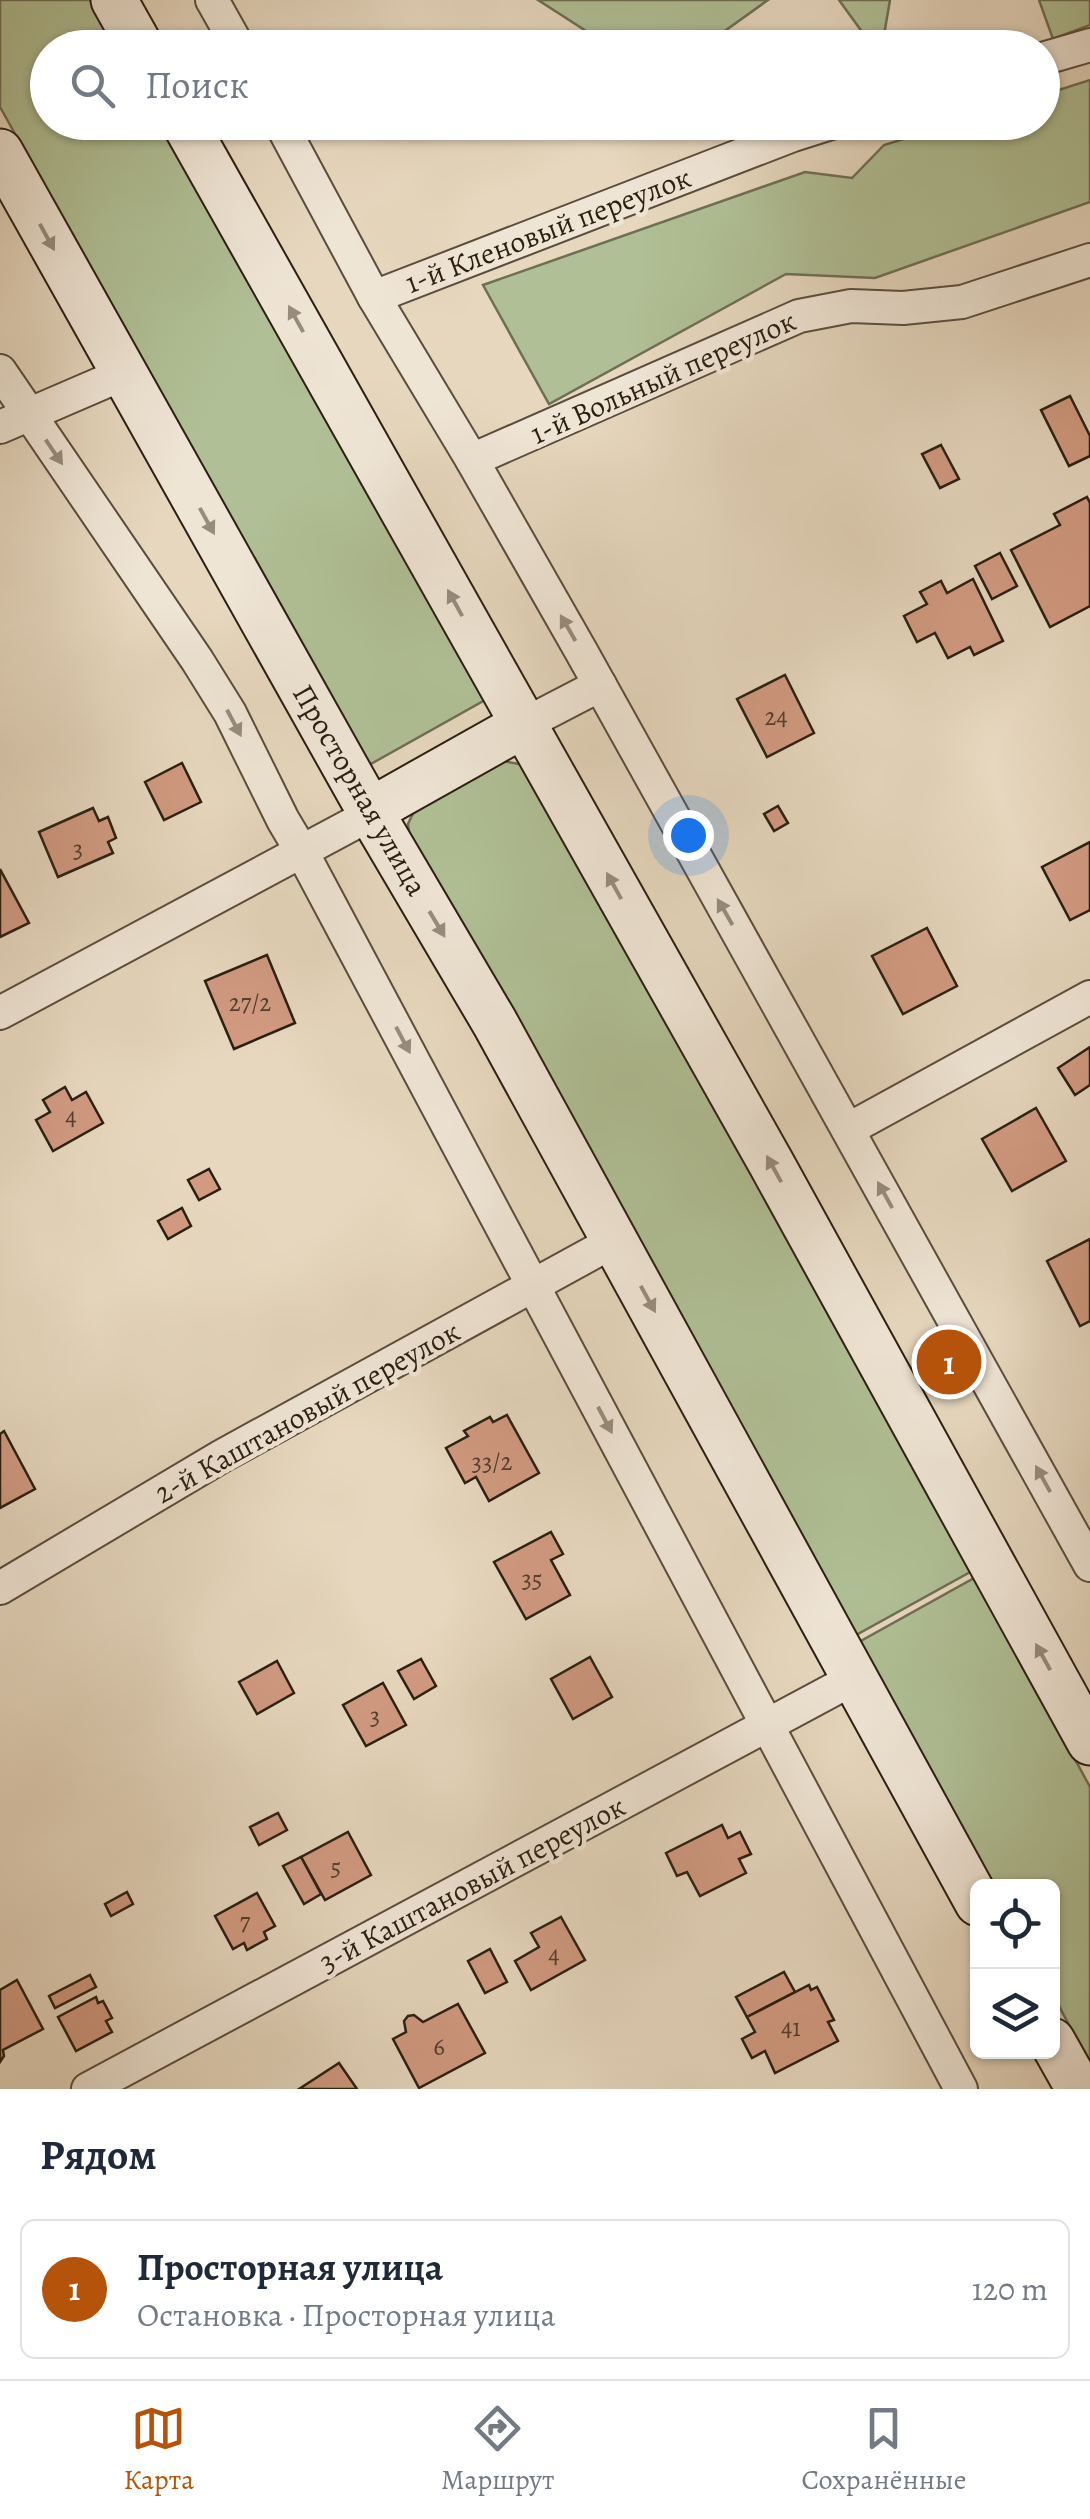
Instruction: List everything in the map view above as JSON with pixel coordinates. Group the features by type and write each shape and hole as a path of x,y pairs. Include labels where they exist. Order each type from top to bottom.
{"main road":[{"path":"114,0 131,30"},
{"path":"194,140 798,1212 1090,1742"},
{"name":"Просторная улица","path":"0,152 370,810 495,1022 970,1888"},
{"path":"370,810 524,725"},
{"path":"1060,2056 1078,2089"}],"street":[{"path":"212,0 228,30"},
{"path":"1060,54 1090,45"},
{"path":"290,140 374,297 600,685 1089,1559"},
{"name":"1-й Кленовый переулок","path":"374,297 781,140"},
{"name":"1-й Вольный переулок","path":"472,460 799,316 851,306 903,308 962,302 1090,260"},
{"path":"0,371 14,421 196,660 230,714 961,2089"},
{"path":"14,421 124,374"},
{"path":"524,725 600,685"},
{"path":"0,1013 302,852 362,819 370,810"},
{"path":"849,1129 1090,997"},
{"name":"2-й Каштановый переулок","path":"0,1588 222,1456 616,1240"},
{"name":"3-й Каштановый переулок","path":"88,2089 855,1678"}],"green space":[{"path":"0,0 90,0 107,30 30,30 30,140 169,140 485,700 369,765 0,107"},
{"path":"538,0 768,0 726,30 585,30"},
{"path":"839,0 890,0 885,30 861,30"},
{"path":"1039,0 1090,0 1090,25 1060,36 1060,30 1050,30"},
{"path":"1090,80 1090,202 875,278 786,274 549,404 483,285 805,172 852,178 884,145 900,140 1060,140 1060,90"},
{"path":"503,761 526,769 972,1571 856,1635 409,833 408,824 415,809"},
{"path":"976,1577 1090,1787 1090,2064 1060,2008 1060,1879 989,1879 859,1642"}],"building":[{"path":"1070,396 1090,436 1090,456 1069,466 1041,410"},
{"path":"941,445 959,479 940,488 922,454"},
{"path":"1087,497 1090,606 1050,627 1011,550 1060,525 1054,514"},
{"path":"1000,553 1017,586 992,599 975,566"},
{"path":"973,579 1003,641 974,655 970,647 948,658 935,633 917,642 904,616 927,604 920,592 941,581 947,593"},
{"path":"785,675 814,733 767,757 737,699"},
{"path":"182,763 201,802 164,820 145,782"},
{"path":"778,806 788,823 774,831 764,814"},
{"path":"93,808 99,821 108,817 116,838 108,842 113,853 58,877 39,832"},
{"path":"1090,842 1090,910 1070,920 1042,867"},
{"path":"0,869 29,923 0,937"},
{"path":"927,928 957,986 903,1014 872,956"},
{"path":"267,955 295,1023 234,1049 205,981"},
{"path":"1090,1047 1090,1085 1075,1095 1058,1068"},
{"path":"65,1087 72,1100 86,1092 103,1123 53,1151 36,1120 50,1112 43,1100"},
{"path":"1036,1108 1066,1161 1012,1191 982,1139"},
{"path":"209,1169 220,1189 199,1200 188,1180"},
{"path":"182,1208 191,1226 168,1239 158,1221"},
{"path":"1090,1239 1090,1321 1080,1326 1047,1261"},
{"path":"507,1415 539,1473 489,1501 476,1477 465,1483 446,1448 468,1436 464,1431 490,1417 493,1422"},
{"path":"4,1431 35,1489 0,1508 0,1434"},
{"path":"551,1532 563,1554 551,1560 570,1595 526,1619 494,1562"},
{"path":"590,1657 612,1697 573,1719 551,1679"},
{"path":"421,1659 436,1686 414,1699 398,1671"},
{"path":"277,1661 294,1693 257,1714 239,1682"},
{"path":"383,1683 406,1725 366,1746 343,1705"},
{"path":"278,1813 287,1830 259,1845 250,1827"},
{"path":"722,1825 728,1838 740,1832 751,1854 739,1859 746,1873 700,1896 687,1872 677,1876 666,1853"},
{"path":"348,1832 371,1875 325,1900 301,1857"},
{"path":"301,1857 321,1894 304,1904 283,1866"},
{"path":"127,1892 133,1904 111,1916 105,1904"},
{"path":"257,1893 275,1926 264,1932 267,1939 247,1950 244,1943 233,1949 215,1916"},
{"path":"561,1917 585,1960 531,1990 515,1961 539,1947 531,1933"},
{"path":"490,1949 507,1982 485,1993 468,1961"},
{"path":"784,1972 795,1992 747,2017 736,1997"},
{"path":"90,1975 96,1987 55,2008 49,1996"},
{"path":"17,1980 43,2029 3,2050 0,2062 0,1990"},
{"path":"809,1985 811,1990 817,1987 834,2020 828,2022 838,2041 775,2073 765,2051 752,2058 742,2039 755,2032 747,2017"},
{"path":"96,1997 98,2003 103,2001 112,2018 106,2021 112,2032 76,2051 58,2017"},
{"path":"458,2004 485,2053 419,2088 393,2039 406,2032 404,2021 408,2016 414,2015 423,2022"},
{"path":"339,2063 357,2089 299,2089"}],"place":[{"name":"Просторная улица","path":"949,1362"}]}
